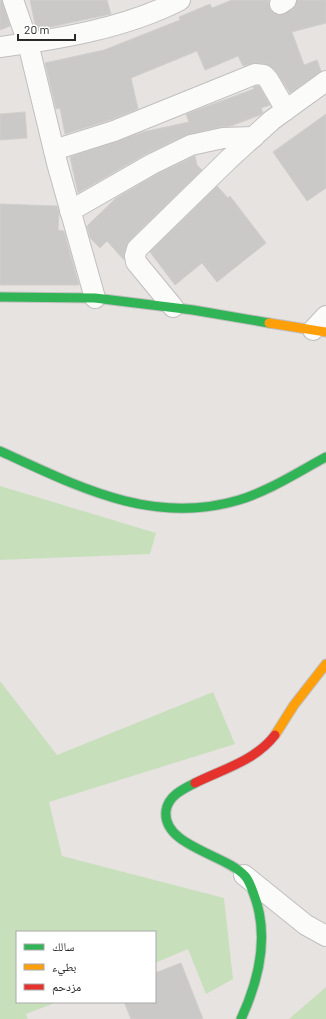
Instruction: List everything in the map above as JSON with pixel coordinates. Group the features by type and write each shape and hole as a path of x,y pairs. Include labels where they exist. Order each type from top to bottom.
{"street":[{"path":"13,0 28,43 70,211 95,298"},
{"path":"0,47 59,38 135,19 180,0"},
{"path":"54,150 114,131 255,74 264,75 268,79 286,110"},
{"path":"173,308 136,262 135,256 137,249 254,137 286,110 326,81"},
{"path":"70,211 152,164 191,145 223,138 254,137"},
{"path":"0,297 95,298 173,308 319,331 326,316"},
{"path":"0,451 85,488 127,503 167,510 201,509 238,500 271,487 326,457"},
{"path":"326,664 298,699 268,743 234,766 181,790 173,796 167,805 166,816 176,834 187,843 244,875 306,925 326,936"},
{"path":"241,1019 248,1005 256,982 261,944 261,920 256,896 244,875"}],"green space":[{"path":"0,486 156,533 150,554 0,560"},
{"path":"0,681 57,755 213,692 235,744 49,802 62,856 224,898 233,979 206,994 188,949 156,963 156,931 16,931 16,1003 54,1003 26,1014 28,1019 0,1019"},
{"path":"326,987 326,1019 289,1019"}],"building":[{"path":"0,0 2,0 10,26 0,30"},
{"path":"30,0 107,0 111,14 36,30"},
{"path":"232,0 269,0 271,11 280,15 293,9 297,0 326,0 326,23 292,32 304,65 317,60 321,71 290,93 276,71 266,64 256,63 243,66 238,56 205,70 197,51 131,78 138,109 110,120 65,134 60,108 56,109 45,63 104,50 180,20 179,17 210,4 212,8"},
{"path":"259,86 270,105 261,108 263,113 260,115 231,126 186,135 146,154 78,193 70,157 143,132 189,122 186,114 254,89 253,87"},
{"path":"25,112 27,138 0,140 0,114"},
{"path":"326,114 326,188 307,201 273,152"},
{"path":"195,156 197,165 202,170 129,241 124,253 124,260 107,241 100,248 90,238 87,226 116,198 157,174"},
{"path":"217,186 228,198 230,196 266,243 217,282 202,263 175,285 150,252"},
{"path":"0,204 57,206 59,212 58,230 64,231 79,285 0,285"},
{"path":"181,963 203,1019 131,1019 124,1003 156,1003 156,973"}],"traffic: fast":[{"path":"0,297 95,298 193,310 269,323"},
{"path":"0,451 87,489 145,505 176,508 207,507 239,500 261,492 326,457"},
{"path":"195,783 177,794 170,801 166,811 168,823 174,833 184,841 224,862 245,876 251,886 258,908 261,924 260,957 253,989 241,1019"}],"traffic: slow":[{"path":"269,323 326,332"},
{"path":"275,735 294,705 326,664"}],"traffic: jam":[{"path":"195,783 238,764 258,752 275,735"}]}
